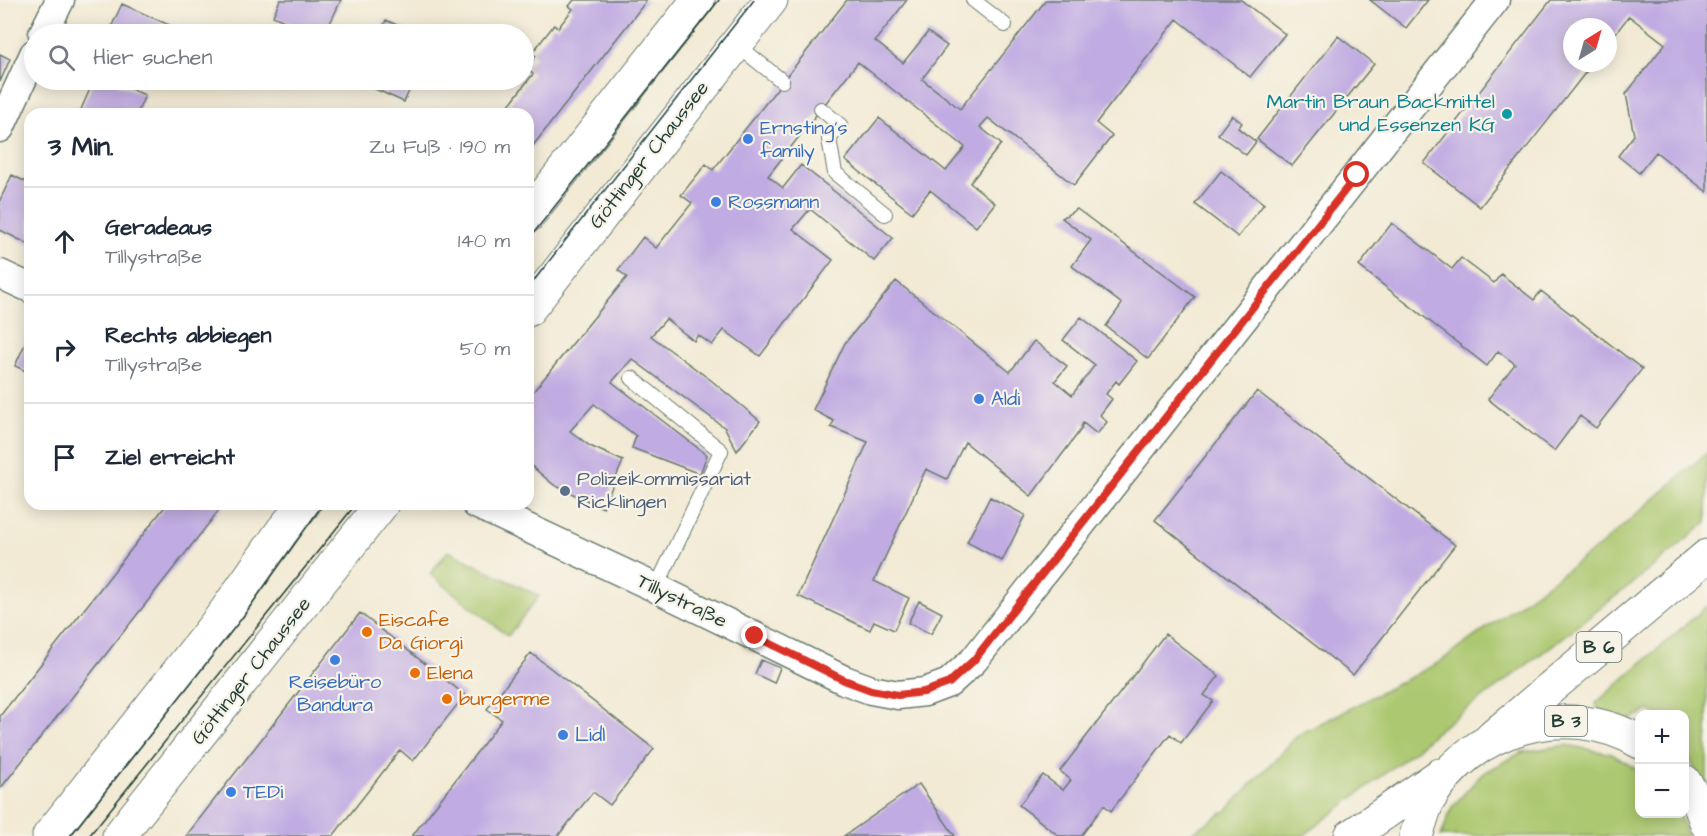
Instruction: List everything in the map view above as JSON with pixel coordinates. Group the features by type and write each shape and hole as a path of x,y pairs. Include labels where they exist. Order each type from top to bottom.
{"street":[{"path":"49,24 60,0"},
{"path":"534,208 698,0"},
{"name":"Göttinger Chaussee","path":"534,302 771,0"},
{"name":"Tillystraße","path":"489,510 656,588 844,680 871,690 898,695 924,692 949,683 974,660 1495,0"},
{"path":"0,128 24,76"},
{"path":"0,274 24,285"},
{"path":"49,836 223,615 299,510"},
{"name":"Göttinger Chaussee","path":"119,836 377,510"},
{"name":"B 6","path":"1491,738 1707,556"},
{"name":"B 3","path":"1351,836 1491,738 1530,724 1570,721 1610,728 1635,740"},
{"name":"B 3","path":"1416,836 1428,802 1454,766"},
{"path":"1689,789 1700,806 1707,824"}],"lane":[{"path":"973,0 1005,25"},
{"path":"736,44 783,81"},
{"path":"821,109 840,125 829,140 835,173 885,214"},
{"path":"632,378 721,451 656,588"}],"green space":[{"path":"1707,453 1707,522 1607,603 1448,722 1417,749 1303,836 1187,836 1226,811 1298,735 1438,663 1600,546"},
{"path":"448,551 539,596 508,636 430,574"},
{"path":"1707,606 1707,788 1689,759 1692,737 1689,735 1689,710 1635,710 1635,717 1629,720 1598,710 1596,703"},
{"path":"1567,745 1612,754 1635,768 1635,818 1680,818 1687,836 1441,836 1452,807 1482,774 1522,752"}],"building":[{"path":"280,0 341,0 330,24 290,24 273,16"},
{"path":"574,0 647,0 534,144 534,108 507,108 521,90 534,90 534,58 536,56 534,50 554,25 558,28 573,9 569,6"},
{"path":"847,0 907,0 875,41 903,63 928,32 947,46 922,79 960,109 1046,0 1241,0 1285,34 1250,77 1177,19 1096,123 1112,136 1074,185 988,118 980,127 1001,144 970,183 995,203 976,227 930,190 912,213 845,160 879,118 946,171 965,147 858,62 768,176 783,188 801,165 893,238 874,261 810,209 793,229 833,260 760,356 724,330 712,345 698,335 694,341 666,319 651,336 712,381 760,421 737,451 725,428 632,359 612,382 707,455 700,474 632,448 636,436 594,404 570,431 590,446 623,461 603,508 554,485 534,468 534,391 627,277 618,270 643,237 656,248 692,203 681,195 706,164 713,170"},
{"path":"1370,0 1428,0 1406,28"},
{"name":"Martin Braun Backmittel und Essenzen KG","path":"1551,0 1707,0 1707,192 1656,152 1639,173 1618,156 1634,135 1626,94 1665,44 1629,16 1617,31 1617,18 1563,18 1563,72 1586,72 1480,207 1424,163"},
{"path":"122,4 167,24 113,24"},
{"path":"1338,36 1374,64 1292,166 1257,139"},
{"path":"0,54 10,59 0,82"},
{"path":"90,90 133,90 145,95 140,108 82,108"},
{"path":"377,90 409,90 404,102"},
{"path":"1232,115 1242,123 1238,128 1256,142 1246,155 1218,134"},
{"path":"1221,171 1264,204 1238,237 1195,204"},
{"path":"12,175 24,181 24,242 0,230 0,200"},
{"path":"1077,209 1195,297 1148,359 1106,326 1122,304 1072,266 1091,240 1062,218"},
{"path":"1392,223 1452,269 1461,258 1494,283 1501,274 1534,300 1541,291 1642,369 1596,428 1580,416 1554,451 1488,399 1515,364 1498,351 1487,366 1359,266"},
{"path":"896,281 1010,372 1034,341 1067,366 1055,381 1072,395 1095,365 1063,340 1081,317 1137,361 1119,384 1116,381 1106,394 1112,399 1100,415 1107,422 1097,434 1083,423 1082,428 1031,496 965,442 947,479 926,469 874,581 909,598 894,630 874,621 870,630 798,596 868,442 831,427 834,421 813,410 845,343"},
{"path":"24,346 24,370 15,366"},
{"path":"1257,391 1455,545 1353,675 1155,520"},
{"path":"990,497 1025,515 1002,561 967,542"},
{"path":"162,510 219,510 0,789 0,716"},
{"path":"919,601 942,613 931,634 908,623"},
{"path":"360,613 465,695 413,761 400,750 333,836 186,836"},
{"path":"1165,634 1219,676 1204,695 1213,701 1181,743 1170,734 1111,811 1104,805 1081,836 1059,836 1019,805 1043,775 1063,790 1071,780 1060,771"},
{"name":"Lidl","path":"531,653 654,749 610,805 593,792 558,836 412,836 502,720 487,709"},
{"path":"761,660 780,668 774,683 755,674"},
{"path":"919,784 955,836 844,836"}],"tram line":[{"path":"534,232 719,0"},
{"path":"534,280 754,0"},
{"path":"70,836 242,618 319,510"},
{"path":"89,836 351,510"}],"place":[{"name":"Martin Braun Backmittel und Essenzen KG","path":"1507,114"},
{"name":"Ernsting's family","path":"748,139"},
{"name":"Rossmann","path":"716,202"},
{"name":"Aldi","path":"979,399"},
{"name":"Polizeikommissariat Ricklingen","path":"565,491"},
{"name":"Eiscafe Da Giorgi","path":"367,632"},
{"name":"Reisebüro Bandura","path":"335,660"},
{"name":"Elena","path":"415,673"},
{"name":"burgerme","path":"447,699"},
{"name":"Lidl","path":"563,735"},
{"name":"TEDi","path":"231,792"}],"route":[{"path":"755,636 844,680 871,690 898,695 924,692 949,683 974,660 1357,175"}]}
